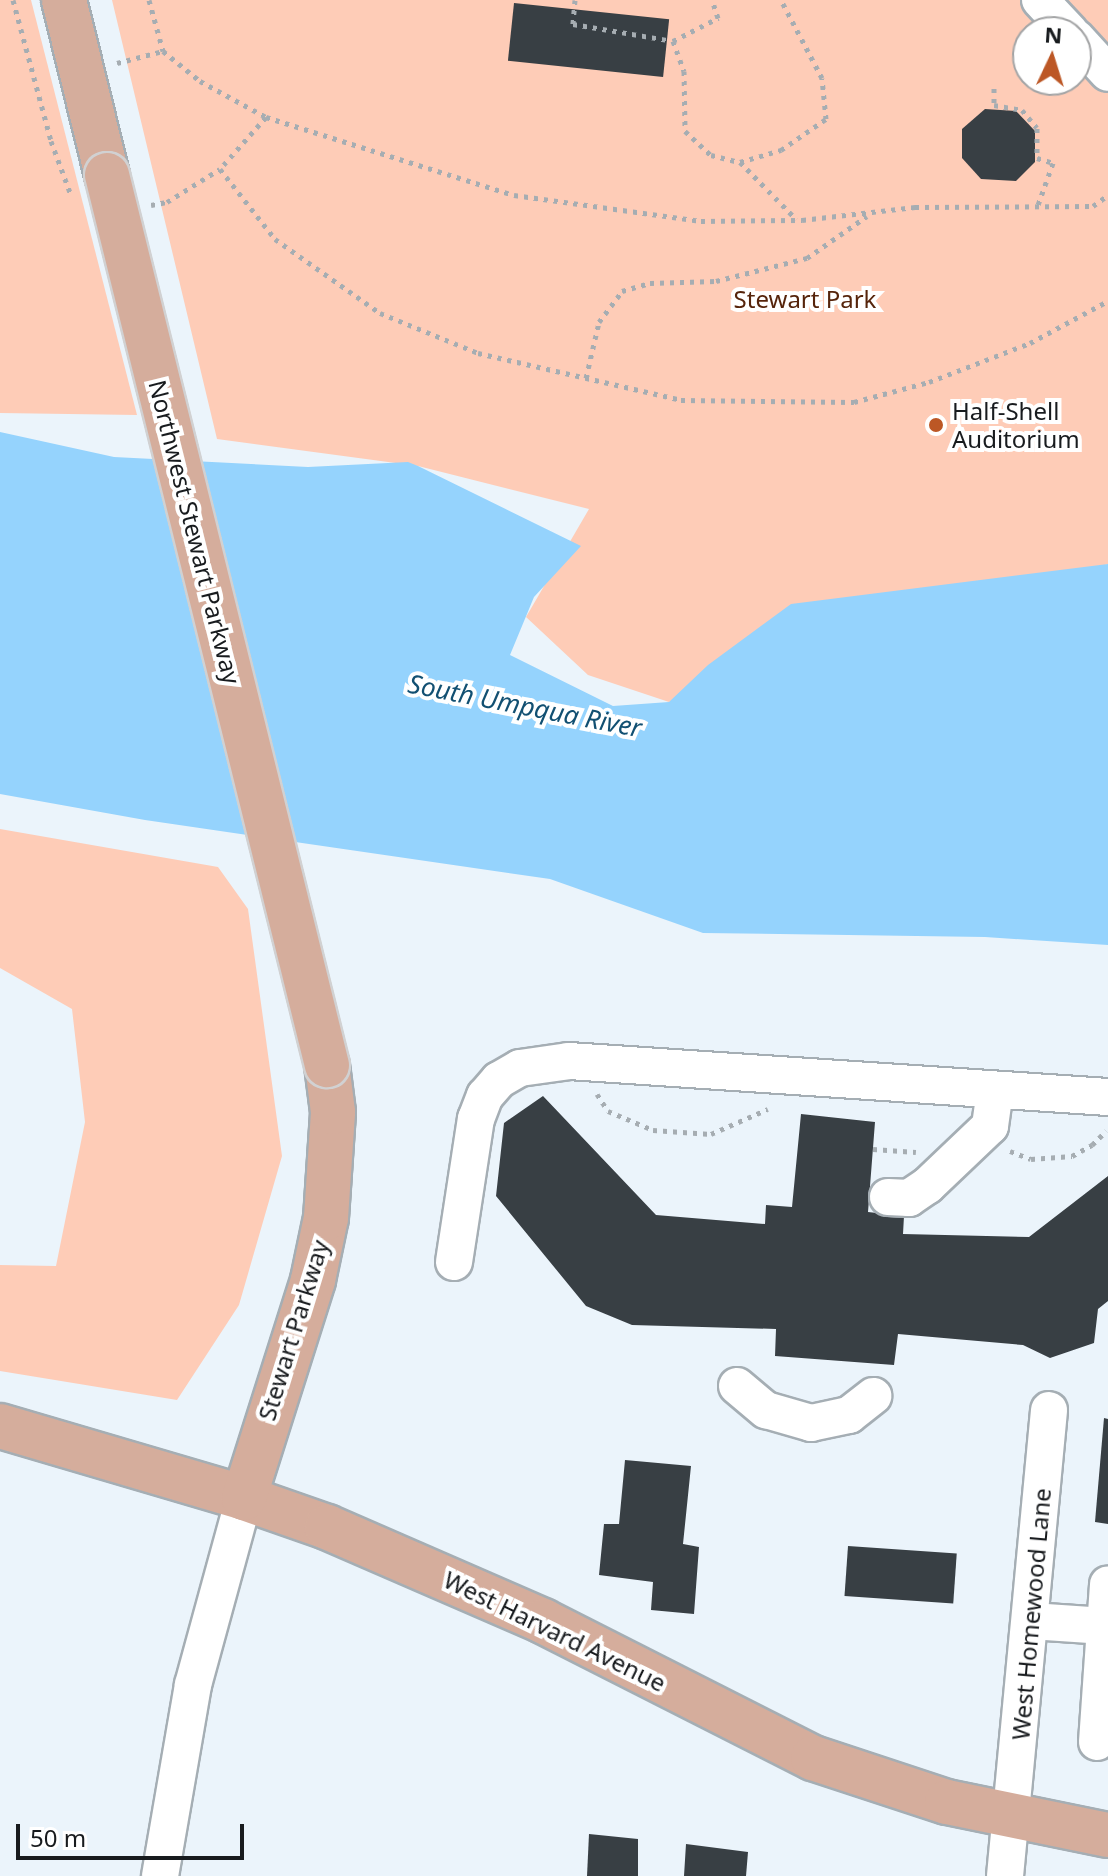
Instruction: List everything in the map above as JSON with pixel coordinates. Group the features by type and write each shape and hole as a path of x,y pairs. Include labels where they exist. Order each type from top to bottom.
{"main road":[{"name":"Northwest Stewart Parkway","path":"64,0 327,1065"},
{"name":"Stewart Parkway","path":"244,1498 262,1432 313,1280 326,1218 333,1112 327,1065"},
{"name":"West Harvard Avenue","path":"0,1426 244,1498 327,1527 476,1590 813,1758 881,1783 1013,1817 1108,1835"}],"street":[{"path":"1040,0 1055,16"},
{"path":"1092,56 1108,73"},
{"path":"454,1262 469,1151 485,1096 499,1080 520,1068 548,1062 590,1063 1108,1097"},
{"path":"888,1197 909,1198 927,1186 983,1133 994,1114 995,1090"},
{"path":"737,1386 766,1410 811,1423 849,1415 873,1396"},
{"name":"West Homewood Lane","path":"1005,1876 1013,1817 1049,1410"},
{"path":"160,1876 193,1685 244,1498"},
{"path":"1097,1742 1108,1584"},
{"path":"1031,1621 1105,1626"}],"path":[{"path":"149,0 163,51 200,81 266,117 514,195 701,221 796,220 915,207 1093,206 1108,195"},
{"path":"575,0 573,24 673,41 718,18 712,0"},
{"path":"673,41 684,71 685,131 711,155 740,162 781,150 826,119 822,78 781,0"},
{"path":"82,72 163,51"},
{"path":"994,88 994,105 1022,110 1037,128 1037,158 1053,163 1038,205"},
{"path":"266,117 220,169 275,239 380,313 478,353 681,400 854,402 929,382 1030,343 1108,301"},
{"path":"740,162 796,220"},
{"path":"586,378 599,322 622,291 650,283 716,281 807,258 870,214"},
{"path":"590,1063 592,1087 608,1111 653,1130 711,1134 776,1105"},
{"path":"983,1133 1000,1148 1031,1159 1072,1156 1092,1145 1108,1129"}],"green space":[{"path":"0,0 31,0 137,415 0,413"},
{"name":"Stewart Park","path":"112,0 1108,0 1108,564 669,702 588,675 526,617 589,509 418,466 217,439"},
{"path":"0,829 218,867 248,909 282,1156 239,1305 177,1400 0,1371 0,1265 56,1266 85,1122 72,1009 0,968"}],"water":[{"name":"South Umpqua River","path":"0,432 114,457 308,467 408,462 418,466 581,546 534,597 510,655 613,706 669,702 708,665 791,604 1108,564 1108,945 985,937 703,933 550,879 145,820 0,794"}],"building":[{"path":"514,3 669,19 663,77 508,61"},
{"path":"985,109 1016,111 1035,131 1035,162 1016,181 981,179 962,158 962,129"},
{"path":"543,1096 656,1215 765,1224 766,1205 792,1207 801,1114 875,1122 868,1212 904,1216 903,1234 1029,1237 1108,1176 1108,1301 1098,1309 1094,1343 1050,1358 1023,1345 898,1334 894,1365 775,1356 776,1329 632,1325 586,1306 496,1196 504,1123"},
{"path":"1104,1418 1108,1419 1108,1524 1095,1522"},
{"path":"625,1460 691,1466 683,1544 699,1547 694,1614 651,1610 653,1582 599,1575 604,1524 619,1524"},
{"path":"848,1546 957,1554 953,1603 845,1596"},
{"path":"589,1834 638,1839 638,1876 587,1876"},
{"path":"686,1844 748,1852 746,1876 684,1876"}],"place":[{"name":"Half-Shell Auditorium","path":"936,425"}]}
